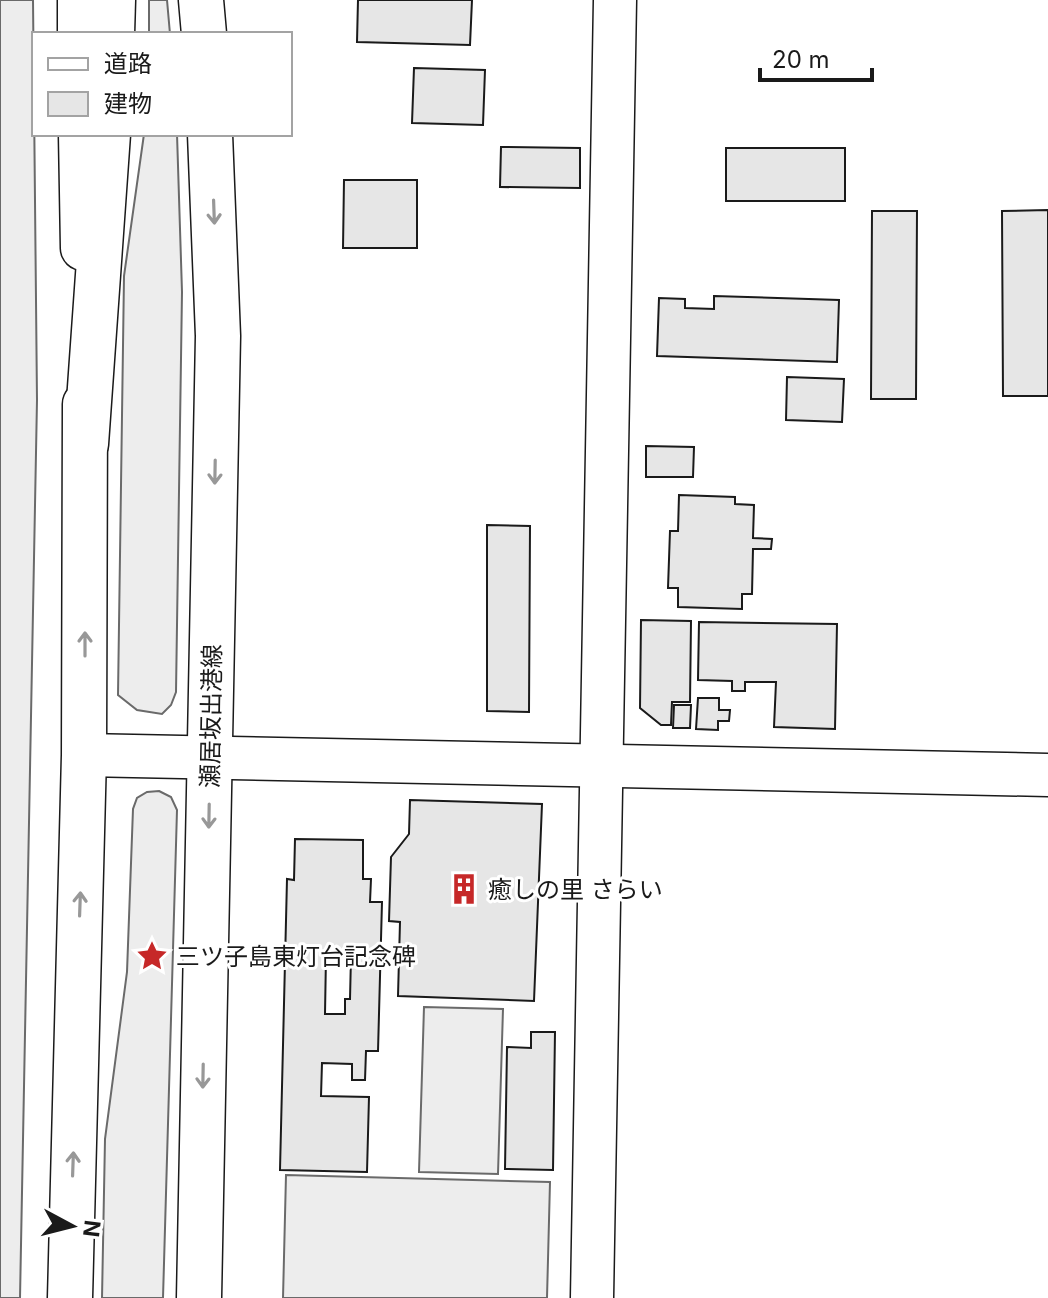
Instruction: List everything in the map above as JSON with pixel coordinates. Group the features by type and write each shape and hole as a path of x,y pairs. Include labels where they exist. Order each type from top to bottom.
{"main road":[{"path":"80,0 80,32"},
{"path":"112,32 113,0"},
{"path":"131,32 132,0"},
{"path":"201,0 204,32"},
{"path":"70,1298 84,755 86,444 81,136"},
{"path":"86,444 108,136"},
{"path":"86,444 123,136"},
{"name":"瀬居坂出港線","path":"199,1298 218,336 210,136"}],"street":[{"path":"592,1298 615,0"},
{"path":"84,755 1048,775"}],"shaded area":[{"path":"0,0 33,0 37,400 20,1298 0,1298"},
{"path":"149,0 167,0 170,32 149,32"},
{"path":"144,136 177,136 182,292 176,692 171,705 162,714 137,710 118,695 124,276"},
{"path":"159,791 171,797 177,810 163,1298 102,1298 105,1139 127,972 133,809 137,798 147,792"},
{"path":"424,1007 503,1009 498,1174 419,1172"},
{"path":"286,1175 550,1182 547,1298 283,1298"}],"building":[{"path":"358,0 472,0 470,45 357,42"},
{"path":"414,68 485,70 483,125 412,123"},
{"path":"501,147 580,148 580,188 500,187"},
{"path":"726,148 845,148 845,201 726,201"},
{"path":"344,180 417,180 417,248 343,248"},
{"path":"1048,210 1048,396 1003,396 1002,211"},
{"path":"872,211 917,211 916,399 871,399"},
{"path":"714,296 839,300 837,362 657,356 659,298 685,299 685,308 714,309"},
{"path":"787,377 844,379 842,422 786,420"},
{"path":"646,446 694,447 693,477 646,477"},
{"path":"679,495 735,497 735,504 754,505 753,538 772,539 771,549 753,549 752,594 742,594 742,609 678,607 678,588 668,588 670,531 678,531"},
{"path":"487,525 530,526 529,712 487,711"},
{"path":"641,620 691,621 690,702 672,702 671,725 661,725 640,708"},
{"path":"699,622 837,624 835,729 774,727 776,682 745,682 745,691 732,691 732,681 698,680"},
{"path":"698,698 719,698 719,710 730,710 729,721 718,721 718,730 696,729"},
{"path":"674,705 691,705 690,728 673,728"},
{"name":"癒しの里 さらい","path":"410,800 542,804 534,1001 398,996 400,922 389,921 391,857 409,834"},
{"path":"295,839 363,840 363,879 371,879 370,902 382,902 378,1051 366,1051 365,1080 352,1080 352,1064 322,1063 321,1096 369,1097 367,1172 280,1170 287,879 294,880","holes":["326,956 351,956 350,999 345,999 345,1014 325,1014"]},
{"path":"531,1032 555,1032 553,1170 505,1169 507,1047 531,1048"}],"place":[{"name":"癒しの里 さらい","path":"464,889"},
{"name":"三ツ子島東灯台記念碑","path":"152,956"}]}
